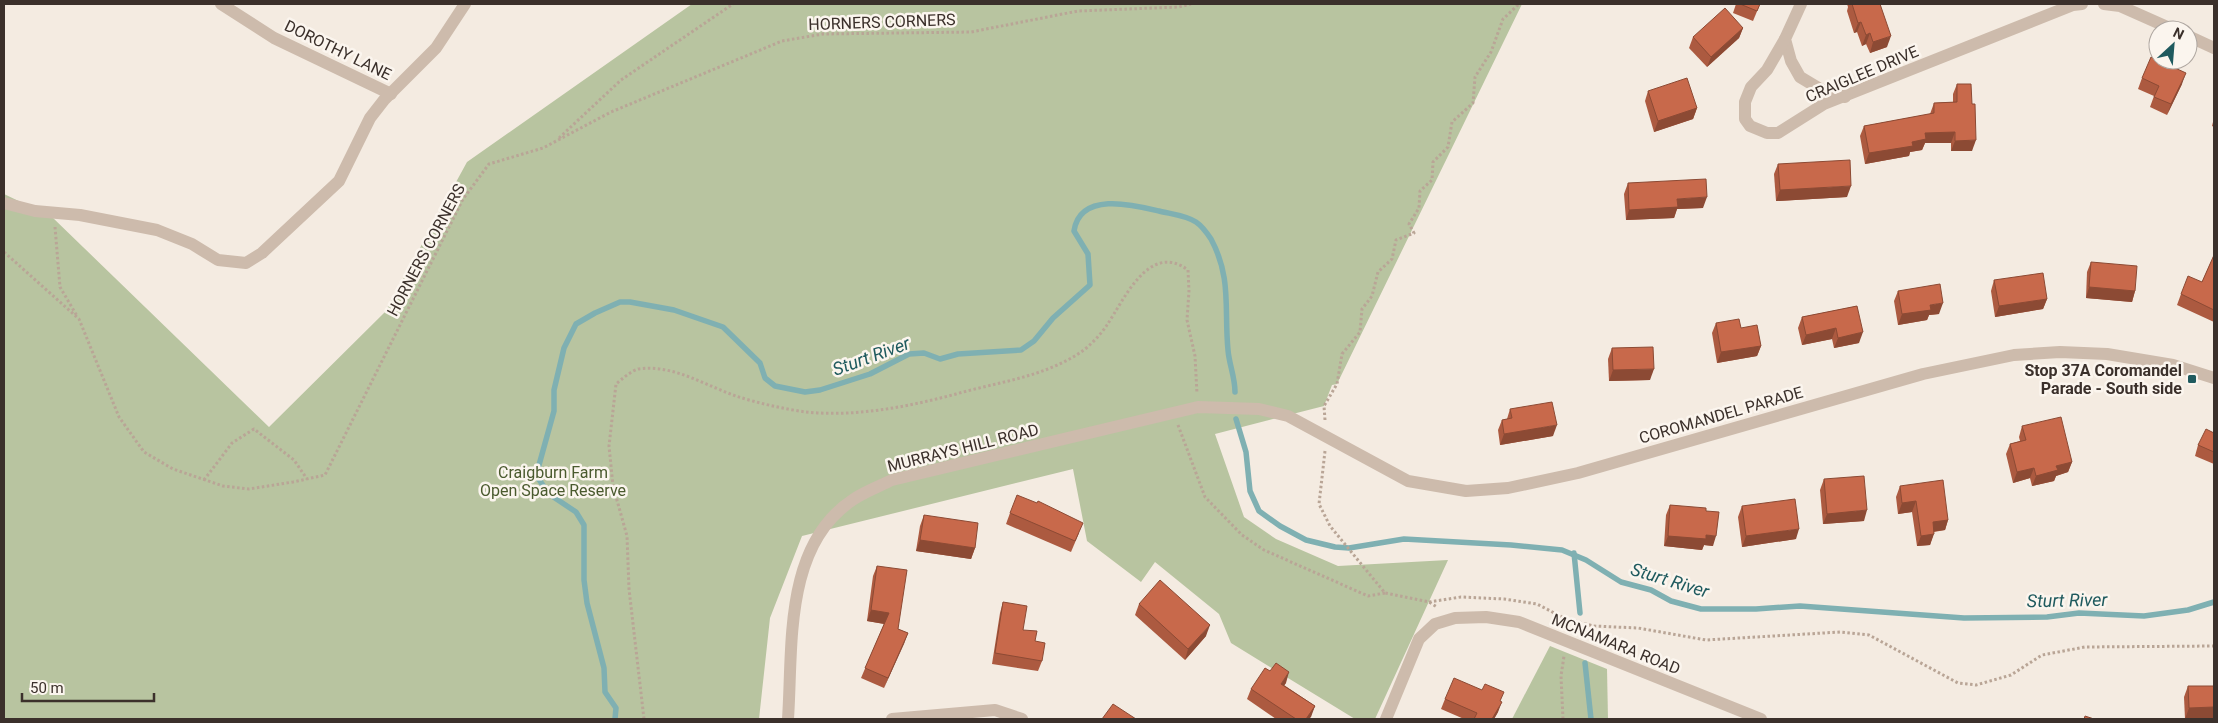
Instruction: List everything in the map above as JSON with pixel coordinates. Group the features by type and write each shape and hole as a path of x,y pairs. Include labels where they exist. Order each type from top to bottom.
{"street":[{"name":"DOROTHY LANE","path":"221,4 274,38 391,94"},
{"path":"4,203 35,211 116,221 157,230 192,244 218,260 246,263 262,253 339,181 370,118 436,48 465,4"},
{"path":"1801,4 1785,39 1791,60 1800,77 1820,89 1845,97"},
{"name":"CRAIGLEE DRIVE","path":"1785,39 1767,70 1751,87 1744,102 1745,119 1750,126 1768,132 1778,133 1824,104 2073,5 2082,4"},
{"path":"2104,4 2120,6 2152,20"},
{"path":"2198,41 2214,48"},
{"name":"COROMANDEL PARADE","path":"1249,409 1288,416 1327,436 1393,475 1408,481 1466,491 1500,488 1578,473 1923,374 2014,356 2060,352 2107,354 2173,365 2214,378"},
{"name":"MURRAYS HILL ROAD","path":"788,719 795,614 801,575 815,541 830,520 854,499 892,480 1173,413 1203,407 1249,409"},
{"name":"MCNAMARA ROAD","path":"1386,719 1419,639 1435,624 1455,618 1486,617 1519,622 1761,719"},
{"path":"892,719 995,710 1022,719"}],"path":[{"path":"554,142 622,80 733,4"},
{"name":"HORNERS CORNERS","path":"4,252 79,319 119,417 144,452 173,469 223,486 249,489 307,479 325,474 463,199 489,164 543,148 611,112 782,41 823,34 971,32 1078,11 1179,7 1191,4"},
{"path":"1385,593 1330,526 1319,504 1327,436 1324,406 1337,384 1342,354 1360,332 1362,309 1372,296 1378,272 1392,259 1396,240 1414,233 1409,224 1419,208 1420,191 1432,180 1433,162 1448,147 1452,122 1474,103 1475,77 1491,52 1502,19 1519,4"},
{"path":"53,212 60,287 79,319"},
{"path":"644,719 629,589 627,536 613,486 610,446 616,384 636,370 658,368 683,374 737,396 804,412 837,413 902,407 1051,370 1082,351 1106,327 1139,275 1160,263 1178,262 1188,270 1187,320 1203,407"},
{"path":"1173,413 1205,497 1242,535 1264,550 1368,596 1385,593 1428,602 1455,618"},
{"path":"204,480 232,443 254,429 294,460 307,479"},
{"path":"1593,626 1638,628 1706,640 1840,632 1869,635 1958,682 1976,685 2012,675 2042,655 2085,647 2214,646"},
{"path":"1563,719 1561,676 1567,640"}],"green space":[{"name":"Craigburn Farm Open Space Reserve","path":"692,4 1522,4 1337,384 1332,385 1324,406 1215,434 1244,517 1276,539 1338,566 1448,560 1375,719 1355,719 1231,643 1219,614 1155,562 1141,582 1087,541 1073,469 802,536 770,618 759,719 4,719 4,194 52,217 269,427 385,312 467,162"},
{"path":"1550,646 1607,669 1608,719 1512,719"}],"building":[{"path":"1740,4 1760,4 1757,11"},
{"path":"1852,4 1880,4 1891,36 1873,42 1870,33 1866,35 1861,22 1858,23"},
{"path":"1725,8 1743,28 1711,57 1693,37"},
{"path":"2148,64 2148,70 2179,70 2186,73 2171,104 2154,97 2159,86 2142,78"},
{"path":"1687,78 1697,108 1658,121 1648,91"},
{"path":"1957,84 1971,84 1972,104 1975,104 1976,140 1955,141 1955,132 1925,133 1926,139 1912,142 1913,146 1869,153 1864,126 1934,113 1934,103 1957,102"},
{"path":"1850,160 1851,186 1780,190 1778,164"},
{"path":"1706,179 1707,197 1677,199 1678,207 1629,210 1628,183"},
{"path":"2214,255 2214,310 2181,294 2188,276 2202,282"},
{"path":"2091,262 2137,266 2135,291 2089,287"},
{"path":"2043,273 2047,299 1999,306 1994,280"},
{"path":"1940,284 1943,303 1930,305 1931,310 1902,314 1898,291"},
{"path":"1857,306 1863,332 1838,338 1836,328 1806,335 1802,317"},
{"path":"1739,319 1741,328 1757,325 1761,346 1721,352 1716,323"},
{"path":"1653,347 1654,369 1613,370 1612,348"},
{"path":"1552,402 1557,425 1504,434 1502,420 1512,418 1510,409"},
{"path":"2061,417 2072,462 2056,466 2058,470 2036,476 2034,468 2017,472 2010,444 2026,440 2022,426"},
{"path":"2206,429 2214,433 2214,452 2198,445"},
{"path":"1864,476 1867,510 1827,514 1824,479"},
{"path":"1943,480 1948,520 1933,522 1934,534 1921,536 1916,501 1902,503 1900,486"},
{"path":"1017,495 1037,503 1038,501 1083,523 1075,541 1010,513"},
{"path":"1795,499 1799,529 1746,536 1742,506"},
{"path":"1670,505 1706,508 1706,511 1719,512 1716,536 1706,535 1706,539 1668,536"},
{"path":"924,515 978,523 975,548 920,540"},
{"path":"877,566 907,570 898,629 908,633 888,678 865,668 889,613 871,610"},
{"path":"1160,580 1210,625 1188,649 1139,604"},
{"path":"1003,602 1027,606 1023,630 1037,631 1035,641 1045,643 1042,661 995,653"},
{"path":"1276,663 1289,672 1281,684 1315,706 1306,719 1296,719 1251,689 1265,668 1270,671"},
{"path":"1454,678 1482,690 1485,684 1504,692 1500,701 1502,702 1492,719 1474,719 1477,713 1445,699"},
{"path":"2188,686 2214,686 2214,707 2189,708"},
{"path":"1113,704 1136,719 1102,719"}],"waterway":[{"name":"Sturt River","path":"615,719 616,708 605,692 604,668 587,603 584,580 584,525 576,512 549,494 538,478 539,465 554,411 554,390 564,348 576,324 595,313 620,302 630,302 674,310 723,327 760,363 765,378 775,386 805,392 820,390 870,374 909,354 924,353 940,359 958,354 1021,350 1034,341 1053,318 1090,285 1088,254 1074,231 1078,218 1086,210 1097,206 1123,204 1187,218 1196,222 1211,239 1218,253 1225,280 1228,350 1235,392"},
{"name":"Sturt River","path":"1236,419 1246,452 1250,491 1259,511 1280,526 1306,540 1335,547 1349,548 1404,539 1562,550 1586,560 1621,582 1651,590 1671,601 1701,609 1756,609 1800,606 1964,618 2047,617 2079,613 2144,616 2188,610 2214,602"},
{"path":"1574,553 1580,613"},
{"path":"1585,663 1591,719"}],"place":[{"name":"Stop 37A Coromandel Parade - South side","path":"2192,379"}]}
